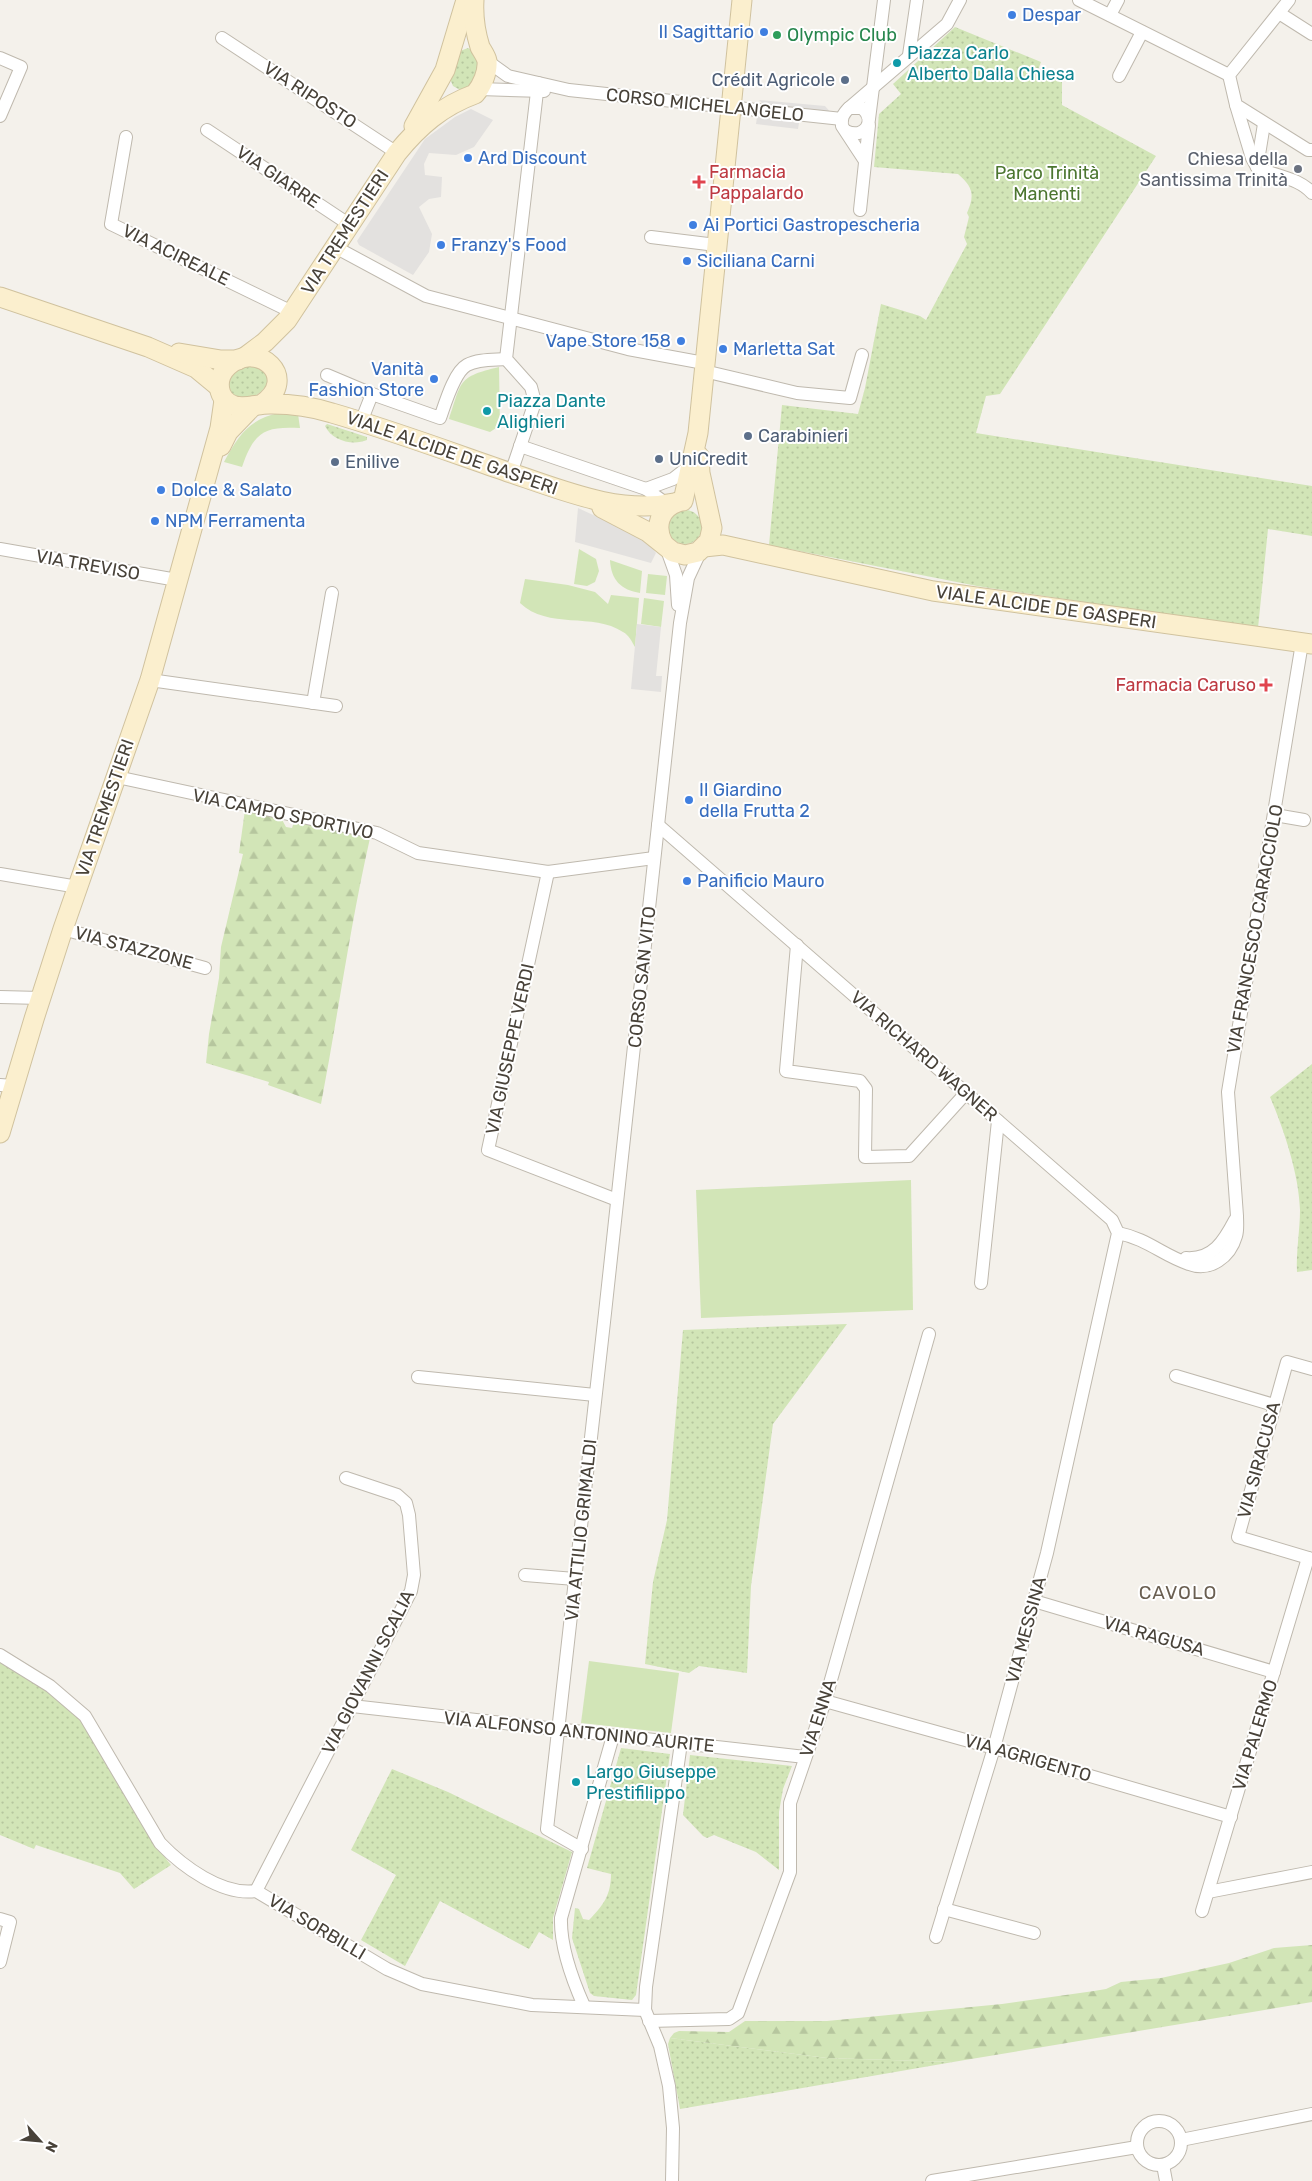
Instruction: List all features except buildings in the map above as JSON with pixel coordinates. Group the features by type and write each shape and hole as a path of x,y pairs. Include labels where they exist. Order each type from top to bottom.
{"main road":[{"path":"466,0 447,63 446,83 448,87 460,95 474,93"},
{"path":"400,149 430,117 474,93 485,75 484,55 474,24 474,0"},
{"path":"665,545 658,530 659,521 663,512 675,503 691,465 698,432 742,0"},
{"path":"400,149 447,63 463,40 476,42 484,55"},
{"name":"VIA TREMESTIERI","path":"289,316 400,149"},
{"path":"0,297 148,347 196,368 236,406 305,407 331,412"},
{"path":"205,482 220,428 222,373 265,342 289,316"},
{"path":"205,482 228,432 274,391 277,344 289,316"},
{"path":"148,347 221,360 258,357 266,361 295,394 331,412"},
{"name":"VIALE ALCIDE DE GASPERI","path":"331,412 574,494"},
{"path":"698,432 700,473 712,533 703,549"},
{"name":"VIA TREMESTIERI","path":"0,1133 7,1086 41,998 63,929 150,680 205,482"},
{"path":"574,494 622,505 650,507 675,503 695,503 726,531 783,558"},
{"path":"574,494 621,517 681,554 690,555 703,549 723,545 783,558"},
{"name":"VIALE ALCIDE DE GASPERI","path":"783,558 933,591 1307,644"}],"street":[{"path":"860,210 884,0"},
{"path":"909,55 917,0"},
{"path":"866,161 844,125 844,113 875,84 947,24 960,0"},
{"path":"1079,0 1229,75"},
{"path":"1110,16 1118,0"},
{"path":"1229,75 1289,0"},
{"path":"1278,13 1312,34"},
{"path":"1119,76 1142,32"},
{"name":"VIA RIPOSTO","path":"222,38 400,149"},
{"path":"484,55 508,76 537,87"},
{"path":"0,58 21,67 0,116"},
{"path":"1229,75 1252,158 1257,167 1271,175 1302,182 1312,192"},
{"path":"474,93 537,87"},
{"path":"511,473 535,402 531,388 507,353 537,87"},
{"name":"CORSO MICHELANGELO","path":"537,87 730,108 844,125"},
{"path":"1236,105 1264,124 1308,150 1312,150"},
{"path":"844,125 852,134 859,134 865,131 869,122 867,112 862,108 849,108"},
{"path":"1257,167 1264,124"},
{"name":"VIA GIARRE","path":"207,130 350,225"},
{"name":"VIA ACIREALE","path":"126,137 111,224 289,316"},
{"path":"651,237 716,246"},
{"path":"335,247 426,296 704,367 797,393 850,398 862,355"},
{"path":"327,375 372,394 440,418 454,381 465,366 507,353"},
{"path":"361,422 372,394"},
{"path":"520,446 646,489 675,503"},
{"path":"646,489 673,479 691,465"},
{"path":"665,545 676,575 680,623"},
{"name":"VIA TREVISO","path":"0,549 177,580"},
{"path":"680,623 688,578 703,549"},
{"path":"313,703 332,592"},
{"name":"CORSO SAN VITO","path":"603,1331 680,623"},
{"name":"VIA FRANCESCO CARACCIOLO","path":"1118,1233 1139,1238 1190,1265 1214,1264 1225,1256 1236,1236 1237,1216 1228,1092 1274,815 1307,644"},
{"path":"150,680 336,706"},
{"name":"VIA CAMPO SPORTIVO","path":"117,777 377,834 418,853 548,872 654,858"},
{"path":"1274,815 1304,820"},
{"name":"VIA RICHARD WAGNER","path":"658,825 1112,1220 1118,1233"},
{"name":"VIA GIUSEPPE VERDI","path":"548,872 488,1150 618,1200"},
{"path":"0,874 78,887"},
{"name":"VIA STAZZONE","path":"63,929 205,968"},
{"path":"798,945 786,1072 860,1081 866,1089 865,1157 909,1156 966,1093"},
{"path":"0,997 41,998"},
{"path":"981,1283 998,1121"},
{"name":"VIA MESSINA","path":"936,1937 994,1748 1034,1601 1100,1319 1118,1233"},
{"name":"VIA ATTILIO GRIMALDI","path":"582,1849 546,1829 560,1729 603,1331"},
{"name":"VIA ENNA","path":"647,2016 729,2019 738,2013 790,1872 790,1803 825,1701 929,1334"},
{"name":"VIA SIRACUSA","path":"1310,1559 1238,1537 1287,1362 1312,1368"},
{"path":"1176,1376 1274,1405"},
{"path":"418,1377 595,1395"},
{"name":"VIA GIOVANNI SCALIA","path":"256,1891 406,1604 411,1591 414,1575 406,1503 397,1495 346,1478"},
{"name":"VIA PALERMO","path":"1202,1912 1310,1559"},
{"path":"524,1574 575,1579"},
{"name":"VIA RAGUSA","path":"1034,1601 1274,1672"},
{"name":"VIA SORBILLI","path":"0,1655 50,1686 85,1716 160,1843 176,1859 192,1870 242,1893 256,1891 387,1968 422,1984 510,2002 532,2005 584,2006 647,2016"},
{"name":"VIA AGRIGENTO","path":"825,1701 1231,1817"},
{"name":"VIA ALFONSO ANTONINO AURITE","path":"352,1706 805,1757"},
{"path":"584,2006 563,1946 561,1918 613,1736"},
{"path":"672,2181 673,2128 669,2086 660,2046 647,2016 646,1987 682,1743"},
{"path":"1208,1892 1312,1872"},
{"path":"944,1909 1034,1933"},
{"path":"0,1919 10,1922 0,1962"},
{"path":"1181,2140 1312,2114"},
{"path":"1156,2121 1166,2122 1175,2127 1181,2140 1177,2156 1163,2165 1154,2165 1146,2161 1140,2155 1137,2147 1138,2137 1143,2128 1156,2121"},
{"path":"932,2181 1137,2147"},
{"path":"1163,2165 1166,2181"}],"green space":[{"name":"Parco Trinità Manenti","path":"955,27 1041,62 1038,70 1062,81 1062,105 1156,156 1000,394 986,396 976,433 1312,486 1312,536 1268,529 1258,628 977,586 769,545 782,405 858,414 865,388 881,304 920,316 926,320 967,244 964,237 969,217 967,213 972,196 970,187 958,174 874,167 879,114 901,94 893,84"},
{"path":"468,48 477,59 477,69 474,84 462,91 453,86 450,79 460,51"},
{"path":"248,366 256,367 266,372 268,382 262,391 254,396 234,396 229,391 228,379 235,371"},
{"path":"499,367 500,429 496,428 490,432 449,419 459,388 463,382 475,374"},
{"path":"279,413 298,414 300,428 277,428 262,434 251,446 242,467 224,462 234,444 252,424"},
{"path":"327,424 367,437 367,440 349,442 338,439 328,431 325,426"},
{"path":"685,510 692,511 697,515 701,520 701,534 697,539 692,543 685,544 678,543 673,539 669,534 668,527 669,520 673,515 678,511"},
{"path":"579,549 596,559 599,571 595,582 587,586 574,584"},
{"path":"610,560 642,571 640,593 622,587 618,583 612,573"},
{"path":"648,574 667,576 665,595 646,593"},
{"path":"525,579 568,585 595,592 608,604 611,595 639,598 635,647 627,635 611,626 557,619 531,611 520,603"},
{"path":"644,598 664,601 661,627 641,624"},
{"path":"245,810 280,816 286,827 292,828 294,822 299,820 370,838 356,904 321,1104 268,1085 269,1082 206,1063 219,978 221,947 243,854 239,853"},
{"path":"1312,1064 1312,1270 1297,1272 1300,1210 1297,1182 1285,1138 1270,1097"},
{"path":"911,1180 913,1310 701,1318 696,1190"},
{"path":"847,1324 773,1424 751,1586 747,1673 699,1666 689,1673 645,1664 653,1582 667,1520 683,1330"},
{"path":"0,1660 54,1696 81,1718 155,1845 171,1865 134,1889 120,1873 36,1845 34,1849 0,1835"},
{"path":"589,1661 679,1673 671,1733 581,1723"},
{"path":"621,1748 670,1754 636,1995 632,2000 594,1996 590,1993 572,1938 575,1908 579,1909 583,1919 589,1920 602,1905 610,1888 611,1874 587,1868"},
{"path":"690,1755 792,1766 783,1789 779,1812 779,1870 756,1852 714,1835 707,1838 703,1836 683,1815"},
{"path":"392,1769 448,1792 572,1852 553,1918 553,1940 539,1932 529,1949 440,1901 405,1966 361,1940 396,1875 351,1850"},
{"path":"1312,1945 1312,2002 953,2062 827,2058 670,2038 679,2031 729,2032 745,2021 827,2021 1002,2004 1094,1991 1106,1989 1121,1982 1161,1978 1229,1963 1274,1948"},
{"path":"670,2038 827,2058 953,2062 680,2109 668,2044"}],"shaded area":[{"path":"759,100 825,106 833,115 767,108"},
{"path":"471,109 493,120 474,147 456,155 429,153 424,164 425,175 442,177 441,197 429,199 419,207 432,234 429,252 413,275 359,245 357,241 425,139 455,117"},
{"path":"757,117 799,123 798,129 756,124"},
{"path":"578,508 645,539 656,553 651,563 575,542"},
{"path":"637,624 661,627 656,676 662,676 661,692 631,689"}],"place":[{"name":"Despar","path":"1012,15"},
{"name":"Il Sagittario","path":"764,32"},
{"name":"Olympic Club","path":"777,35"},
{"name":"Piazza Carlo Alberto Dalla Chiesa","path":"897,63"},
{"name":"Crédit Agricole","path":"845,80"},
{"name":"Ard Discount","path":"468,158"},
{"name":"Chiesa della Santissima Trinità","path":"1298,169"},
{"name":"Farmacia Pappalardo","path":"699,182"},
{"name":"Ai Portici Gastropescheria","path":"693,225"},
{"name":"Franzy's Food","path":"441,245"},
{"name":"Siciliana Carni","path":"687,261"},
{"name":"Vape Store 158","path":"681,341"},
{"name":"Marletta Sat","path":"723,349"},
{"name":"Vanità Fashion Store","path":"434,379"},
{"name":"Piazza Dante Alighieri","path":"487,411"},
{"name":"Carabinieri","path":"748,436"},
{"name":"UniCredit","path":"659,459"},
{"name":"Enilive","path":"335,462"},
{"name":"Dolce & Salato","path":"161,490"},
{"name":"NPM Ferramenta","path":"155,521"},
{"name":"Farmacia Caruso","path":"1266,685"},
{"name":"Il Giardino della Frutta 2","path":"689,800"},
{"name":"Panificio Mauro","path":"687,881"},
{"name":"Largo Giuseppe Prestifilippo","path":"576,1782"}],"district":[{"name":"CAVOLO","path":"1178,1592"}]}
